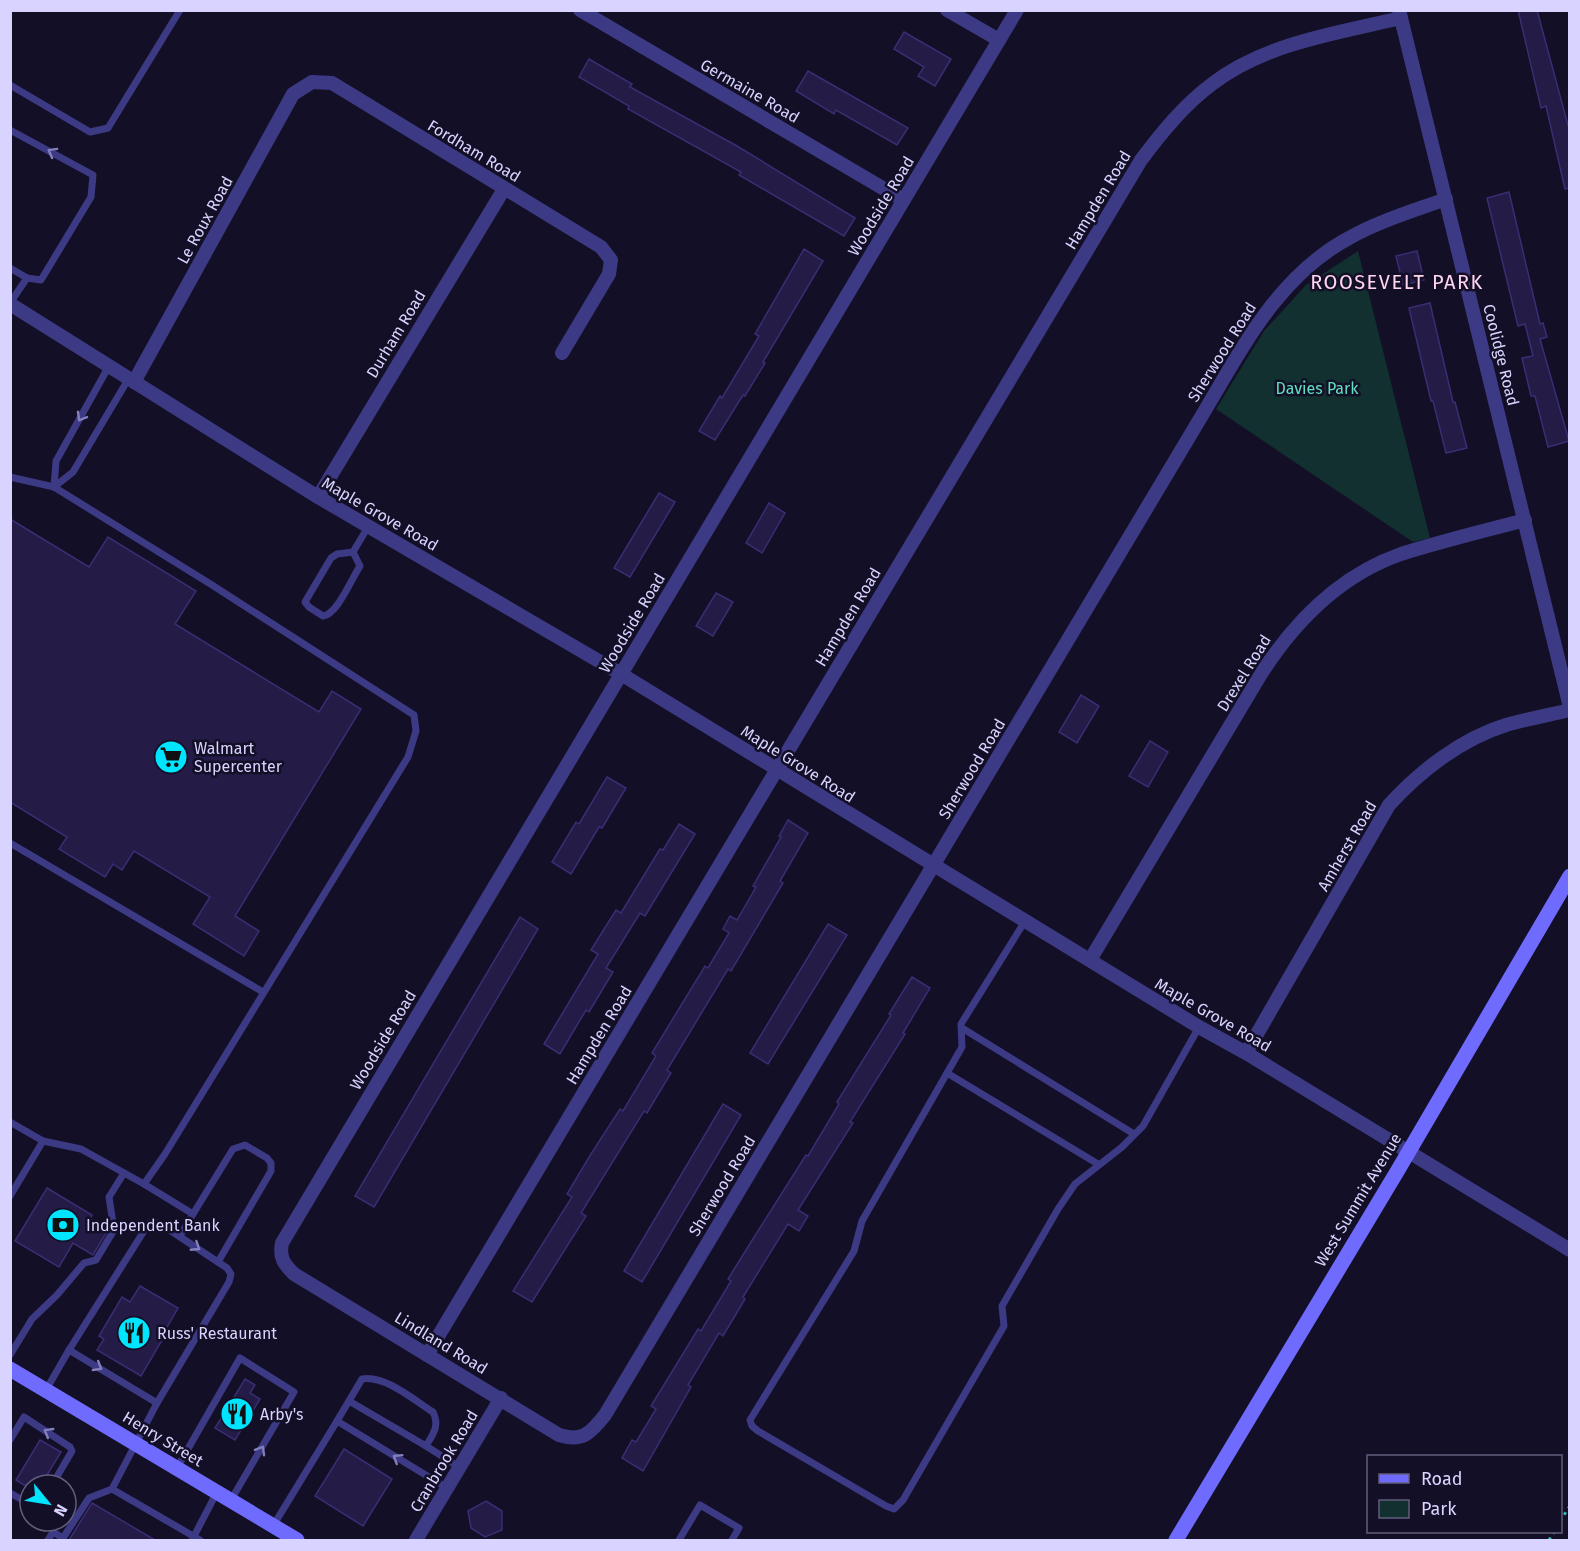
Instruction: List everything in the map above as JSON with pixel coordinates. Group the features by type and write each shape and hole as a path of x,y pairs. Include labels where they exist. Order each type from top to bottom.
{"street":[{"name":"Germaine Road","path":"580,10 903,200"},
{"path":"947,10 999,40"},
{"name":"Woodside Road","path":"280,1254 285,1235 1017,10"},
{"name":"Coolidge Road","path":"1400,14 1569,708"},
{"name":"Hampden Road","path":"427,1355 1141,160 1177,114 1213,83 1260,56 1400,14"},
{"name":"Fordham Road","path":"312,82 332,83 601,247 611,260 609,274 562,353"},
{"name":"Le Roux Road","path":"132,380 293,94 312,82"},
{"name":"Durham Road","path":"318,497 504,189"},
{"name":"Sherwood Road","path":"594,1429 605,1415 1255,327 1272,303 1313,262 1348,238 1377,224 1446,199"},
{"name":"Maple Grove Road","path":"10,303 318,497 621,674 933,866 1569,1250"},
{"name":"Drexel Road","path":"1090,960 1266,666 1308,613 1352,579 1400,555 1525,520"},
{"name":"Amherst Road","path":"1246,1053 1389,805 1401,792 1461,745 1505,725 1569,708"},
{"name":"West Summit Avenue","path":"1176,1540 1569,876"},
{"name":"Lindland Road","path":"280,1254 284,1264 294,1274 559,1434 572,1438 581,1437 594,1429"},
{"name":"Henry Street","path":"10,1369 297,1540"},
{"name":"Cranbrook Road","path":"416,1540 501,1398"}],"lane":[{"path":"10,85 90,132 108,128 180,10"},
{"path":"10,130 93,175 91,197 41,280 27,278 10,268"},
{"path":"10,303 27,278"},
{"path":"54,487 56,461 109,366"},
{"path":"54,487 73,471 132,380"},
{"path":"10,477 54,487 414,715 416,731 408,757 165,1154 144,1184"},
{"path":"353,552 368,527"},
{"path":"353,552 360,566 336,607 330,614 323,616 305,602 331,558 337,554 353,552"},
{"path":"10,843 263,992"},
{"path":"1025,921 961,1024 962,1047 862,1221 854,1251 750,1420 752,1426 758,1431 894,1509 903,1500 1004,1326 1002,1306 1058,1209 1074,1184 1143,1126 1199,1027"},
{"path":"962,1028 1134,1134"},
{"path":"947,1073 1098,1164"},
{"path":"10,1122 43,1141 81,1149 193,1214"},
{"path":"10,1196 43,1141"},
{"path":"180,1236 233,1149 245,1145 267,1158 272,1163 271,1171 218,1262"},
{"path":"10,1355 32,1319 57,1295 84,1263 96,1260 114,1230 110,1197 124,1173"},
{"path":"46,1390 149,1223 157,1223 180,1236 227,1268 231,1275 229,1282 157,1403 112,1489 89,1498 63,1538 53,1532 48,1540"},
{"path":"69,1350 157,1403"},
{"path":"177,1468 240,1358 294,1392 231,1500"},
{"path":"273,1526 362,1379 381,1380 434,1412 437,1420 436,1429 426,1446"},
{"path":"349,1401 459,1467"},
{"path":"10,1440 24,1417 70,1447 72,1451 59,1473"},
{"path":"337,1421 447,1488"},
{"path":"112,1489 195,1539 217,1491"},
{"path":"679,1540 700,1504 739,1528 732,1540"}],"green space":[{"name":"Davies Park","path":"1358,251 1430,538 1413,542 1216,409 1264,331 1306,285"}],"building":[{"path":"1518,10 1537,10 1569,129 1569,188 1565,189 1546,106 1541,108"},
{"path":"904,32 951,59 935,86 918,76 924,67 894,49"},
{"path":"589,59 632,84 630,87 737,146 855,218 844,236 739,175 741,172 628,109 629,106 579,77"},
{"path":"808,71 908,128 897,145 836,110 834,114 796,91"},
{"path":"1509,192 1540,324 1543,323 1547,337 1540,339 1569,441 1548,447 1535,396 1531,396 1522,358 1533,356 1525,324 1518,326 1487,198"},
{"path":"804,249 823,261 763,362 765,363 715,440 699,431 720,396 722,398 759,336 755,334"},
{"path":"1417,251 1424,280 1403,285 1396,256"},
{"path":"1430,303 1453,402 1455,402 1467,448 1446,453 1409,308"},
{"path":"659,493 675,502 630,577 614,568"},
{"path":"769,503 785,513 762,553 746,543"},
{"name":"Walmart Supercenter","path":"10,519 89,567 108,537 196,591 175,624 319,712 332,691 361,709 235,916 259,931 244,956 193,924 210,897 134,851 122,870 113,864 105,877 59,849 67,837 10,802"},
{"path":"716,593 733,602 713,636 696,626"},
{"path":"1081,695 1099,706 1077,743 1059,732"},
{"path":"1150,741 1168,752 1148,787 1129,776"},
{"path":"607,777 626,788 571,874 552,862 576,822 579,824"},
{"path":"788,820 808,833 780,881 783,883 731,971 728,969 667,1070 671,1073 647,1113 644,1111 581,1213 586,1216 532,1302 513,1291 572,1197 567,1194 591,1154 620,1109 623,1111 656,1056 652,1053 705,966 708,968 729,933 723,929 730,916 737,920 756,887 753,886"},
{"path":"679,824 695,834 645,916 640,913 606,968 613,972 589,1012 586,1010 560,1054 544,1044 598,954 591,950 616,910 621,913 660,849 663,850"},
{"path":"520,917 538,929 374,1207 355,1196"},
{"path":"828,924 847,935 768,1064 750,1053"},
{"path":"912,977 930,988 903,1033 905,1034 850,1122 853,1123 798,1210 808,1216 799,1231 788,1224 743,1297 745,1299 723,1336 719,1333 688,1385 691,1387 643,1471 622,1458 632,1440 636,1442 656,1409 651,1406 698,1329 701,1331 731,1281 728,1279 751,1242 806,1155 808,1156 839,1104 837,1102"},
{"path":"723,1104 741,1115 642,1282 624,1271"},
{"name":"Independent Bank","path":"47,1188 92,1215 90,1219 108,1230 93,1255 73,1243 59,1267 15,1241"},
{"name":"Russ' Restaurant","path":"140,1286 178,1308 141,1376 97,1350 104,1339 99,1336 122,1297 130,1302"},
{"name":"Arby's","path":"245,1379 255,1385 250,1393 260,1399 235,1440 215,1428"},
{"path":"40,1440 61,1452 48,1473 20,1473"},
{"path":"344,1449 392,1479 363,1526 315,1496"},
{"path":"486,1501 502,1511 502,1530 485,1537 471,1528 468,1511"},
{"path":"92,1503 155,1540 69,1540 73,1533 78,1533 78,1526"}],"place":[{"name":"Walmart Supercenter","path":"171,757"},
{"name":"Independent Bank","path":"63,1225"},
{"name":"Russ' Restaurant","path":"134,1333"},
{"name":"Arby's","path":"237,1414"}],"district":[{"name":"ROOSEVELT PARK","path":"1397,282"}]}
